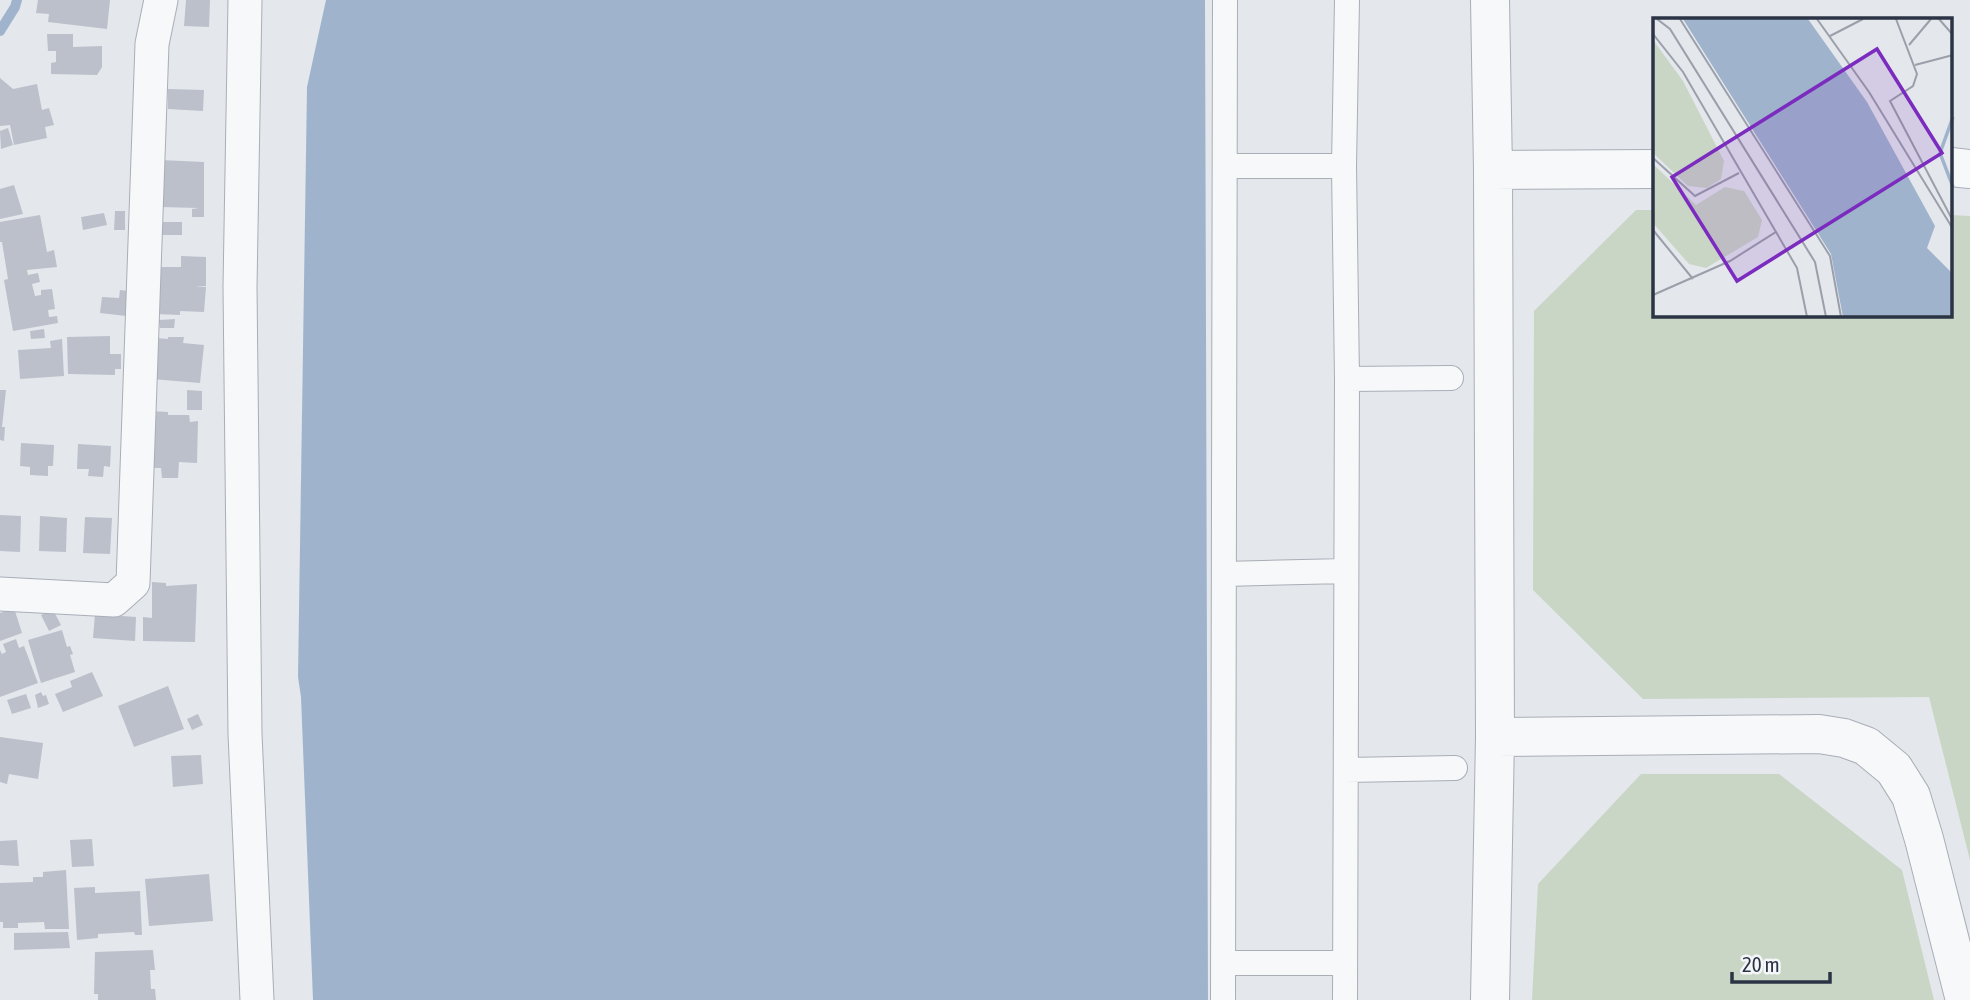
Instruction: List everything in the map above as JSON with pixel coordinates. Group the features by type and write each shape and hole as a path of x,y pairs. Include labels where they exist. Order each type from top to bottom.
{"street":[{"path":"0,594 114,600 133,583 152,44 161,0"},
{"path":"246,0 240,286 245,734 257,1000"},
{"path":"1223,1000 1225,0"},
{"path":"1345,1000 1347,379 1344,166 1347,0"},
{"path":"1490,0 1494,737 1490,1000"},
{"path":"1224,166 1344,166"},
{"path":"1952,167 1970,169"},
{"path":"1493,170 1653,169"},
{"path":"1347,379 1451,378"},
{"path":"1224,573 1345,571"},
{"path":"1494,737 1819,734 1844,738 1866,746 1894,769 1911,796 1965,1000"},
{"path":"1346,770 1455,768"},
{"path":"1223,963 1345,963"}],"green space":[{"path":"1636,210 1653,210 1653,317 1952,317 1952,215 1970,216 1970,860 1929,697 1643,699 1533,590 1534,311"},
{"path":"1641,774 1779,774 1902,870 1934,1000 1532,1000 1538,884"}],"water":[{"path":"326,0 1205,0 1208,1000 313,1000 298,677 307,87"}],"building":[{"path":"38,0 110,0 107,29 48,22 49,14 36,13"},
{"path":"186,0 210,0 209,27 184,26"},
{"path":"47,34 73,34 73,47 102,46 102,67 97,75 51,74 51,63 56,62 56,51 48,51"},
{"path":"0,78 13,89 37,84 42,110 49,108 54,125 45,127 47,138 14,145 10,125 0,126"},
{"path":"168,89 204,90 203,111 168,109"},
{"path":"8,128 13,145 1,149 0,131"},
{"path":"160,160 204,162 204,217 192,217 192,209 199,208 160,207"},
{"path":"14,185 23,214 0,219 0,189"},
{"path":"115,211 125,211 125,230 114,230"},
{"path":"104,213 107,225 83,230 81,217"},
{"path":"40,215 47,252 54,250 57,267 27,270 28,275 38,273 40,282 32,284 35,296 41,295 41,290 52,289 55,309 48,310 49,317 57,316 58,323 13,331 4,280 8,279 0,242 0,222"},
{"path":"160,222 182,222 182,235 159,235"},
{"path":"181,256 206,257 206,286 195,286 206,287 204,312 155,314 156,267 181,267"},
{"path":"120,290 128,291 126,316 100,313 102,297 119,298"},
{"path":"175,319 174,328 160,328 159,320"},
{"path":"44,329 45,338 31,339 30,331"},
{"path":"110,336 110,354 121,354 121,369 115,369 115,375 68,374 67,337"},
{"path":"184,337 183,343 204,345 200,383 152,379 156,338"},
{"path":"62,339 64,376 20,379 18,350 51,348 50,341"},
{"path":"0,390 6,390 2,427 5,427 4,441 0,440"},
{"path":"187,390 202,391 202,410 187,410"},
{"path":"150,411 168,412 168,415 189,415 190,422 198,421 197,463 179,462 178,478 162,478 161,468 148,468"},
{"path":"21,443 54,445 53,466 48,466 48,476 30,475 30,467 20,466"},
{"path":"78,444 111,446 110,467 104,466 103,477 88,476 89,469 77,469"},
{"path":"0,515 21,516 20,552 0,551"},
{"path":"40,516 67,518 66,552 39,551"},
{"path":"85,517 112,518 110,554 83,553"},
{"path":"152,582 166,583 166,586 197,584 195,642 143,641 143,617 152,618"},
{"path":"14,608 22,633 0,641 0,613"},
{"path":"53,610 61,625 49,631 41,615"},
{"path":"95,614 136,617 135,641 93,638"},
{"path":"62,630 67,647 70,646 73,654 70,655 75,672 41,683 28,640"},
{"path":"16,639 19,648 24,646 38,683 0,697 0,650 2,654 6,652 3,644"},
{"path":"92,672 103,696 63,712 55,694 72,687 70,681"},
{"path":"168,686 184,729 134,747 118,706"},
{"path":"41,692 43,696 46,695 49,704 38,708 35,695"},
{"path":"26,694 31,708 12,714 7,700"},
{"path":"198,714 203,725 192,730 187,719"},
{"path":"0,737 43,743 38,779 9,774 7,784 0,782"},
{"path":"201,755 203,784 173,787 171,756"},
{"path":"92,839 94,866 72,867 70,840"},
{"path":"17,840 19,866 0,865 0,841"},
{"path":"66,870 69,929 45,929 44,922 18,923 18,928 3,928 3,922 0,922 0,883 33,882 33,877 43,877 43,872"},
{"path":"209,874 213,921 149,926 145,879"},
{"path":"95,887 95,893 140,891 142,935 135,935 134,932 98,934 98,938 77,940 74,888"},
{"path":"68,932 70,948 14,950 14,933"},
{"path":"153,950 155,970 150,970 151,989 155,989 156,1000 98,1000 98,994 94,994 95,952"}],"waterway":[{"path":"0,31 17,0"}]}
